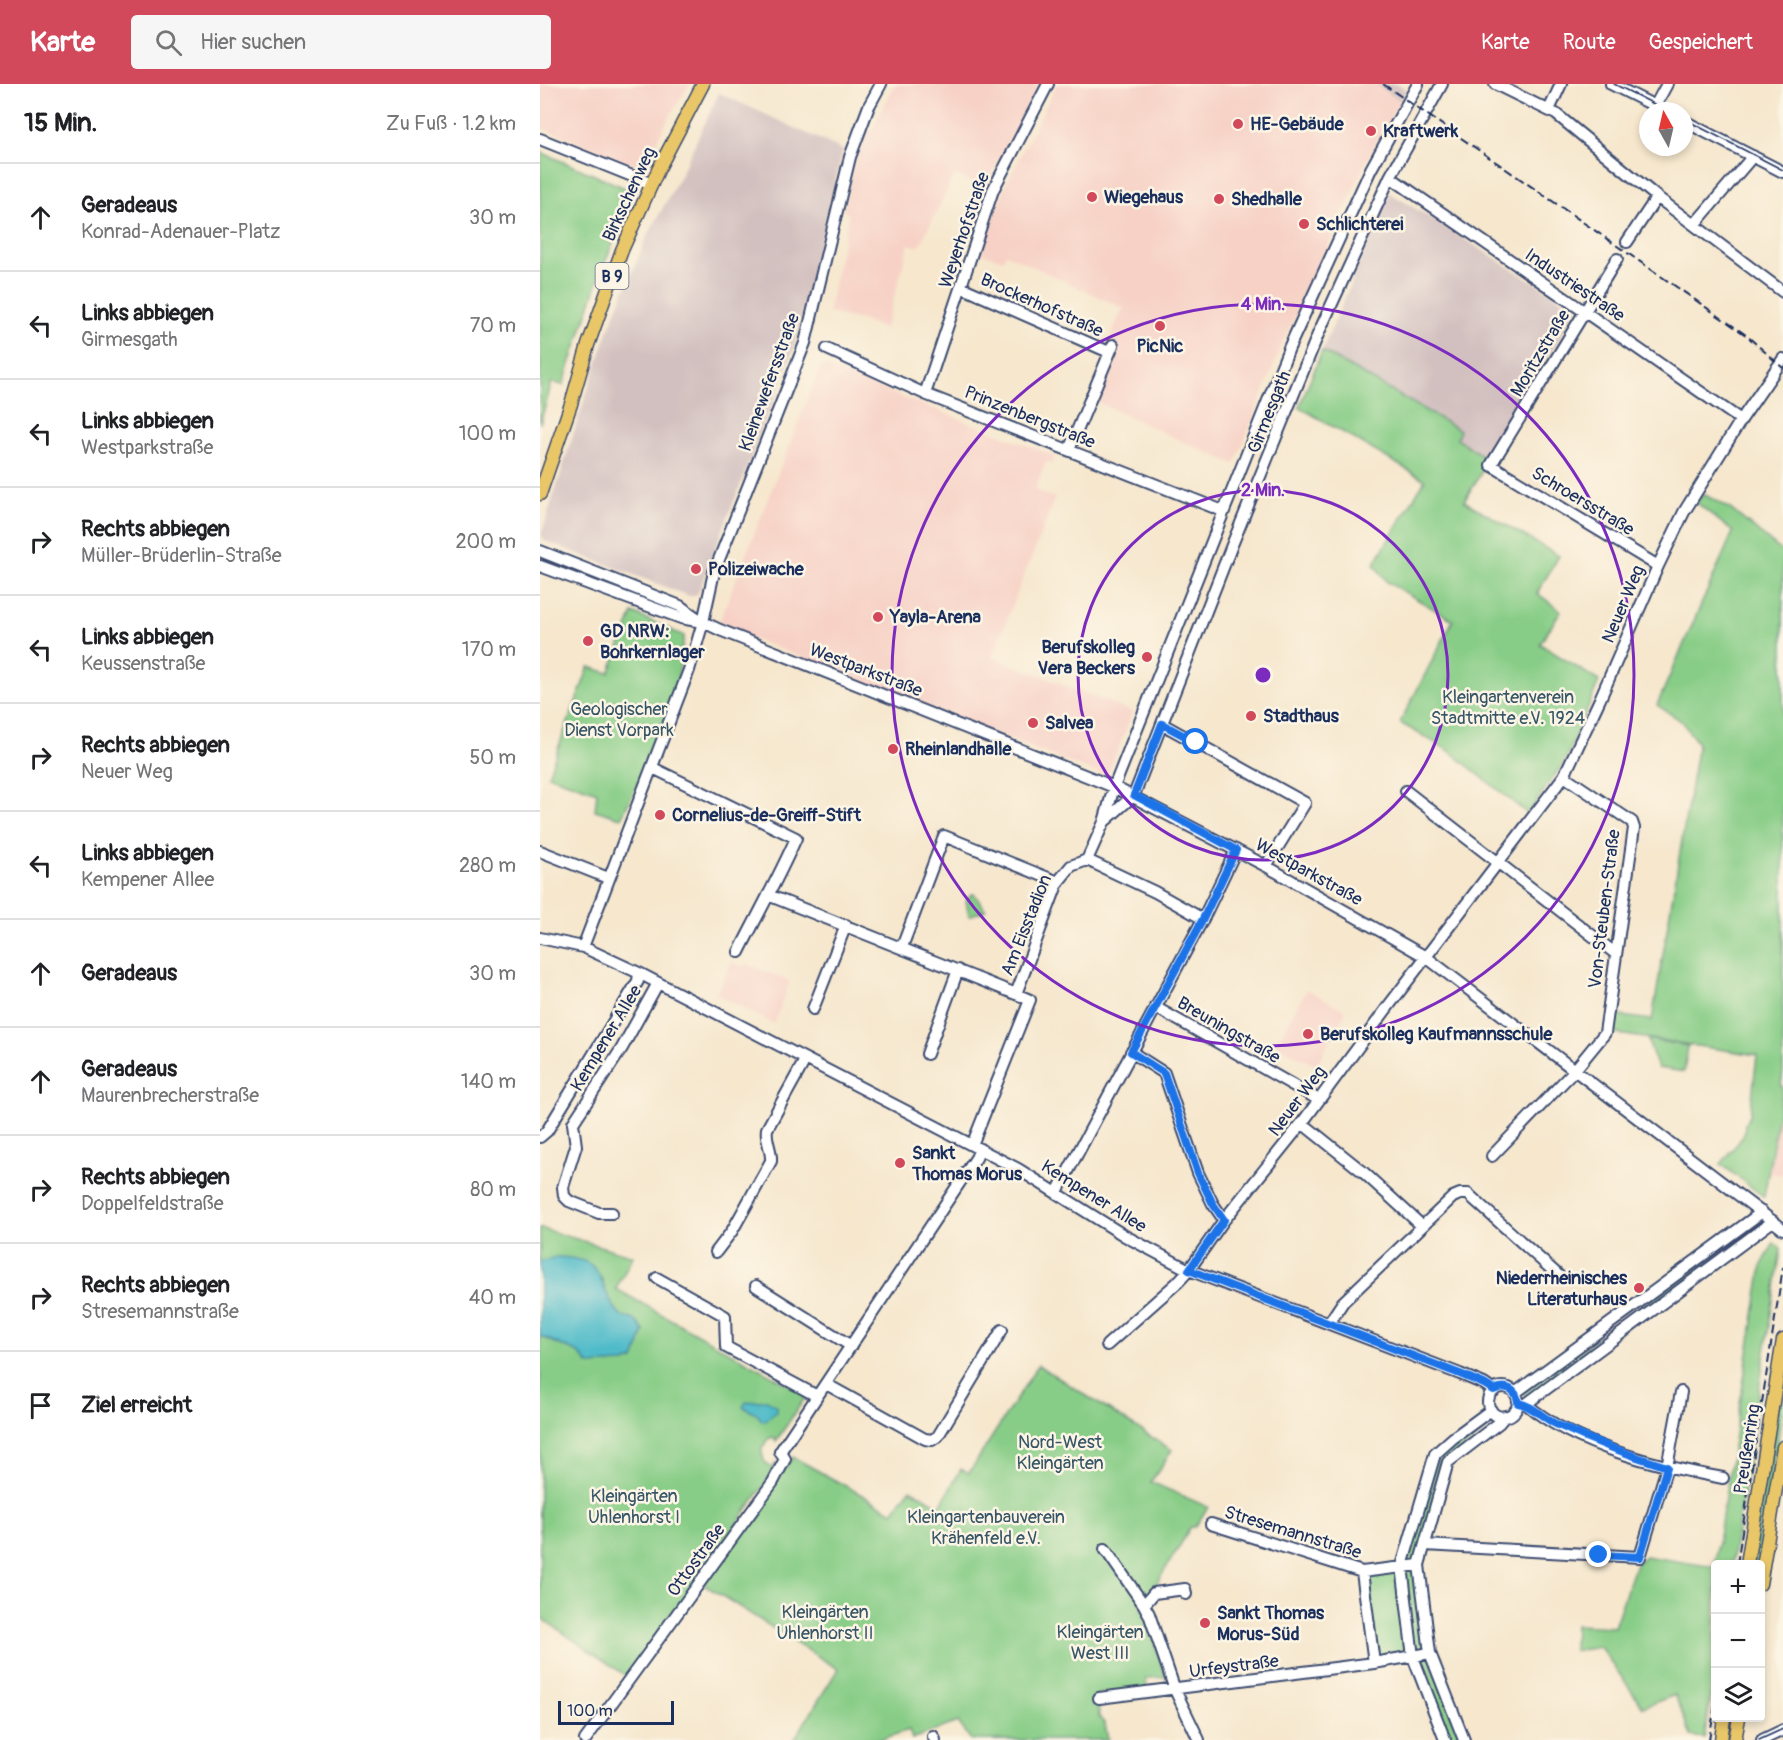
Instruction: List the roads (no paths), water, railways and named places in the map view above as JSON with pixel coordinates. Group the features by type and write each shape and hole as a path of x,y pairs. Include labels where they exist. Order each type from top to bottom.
{"main road":[{"name":"Birkschenweg","path":"540,494 611,279 652,184 703,84"},
{"name":"Preußenring","path":"1748,1560 1783,1340"},
{"name":"Preußenring","path":"1765,1562 1780,1481 1783,1447"},
{"path":"1721,1740 1723,1722"},
{"path":"1735,1740 1738,1722"}],"street":[{"name":"Kleinewefersstraße","path":"583,947 689,670 704,622 714,572 805,343 850,157 869,106 881,84"},
{"name":"Weyerhofstraße","path":"926,394 993,190 1048,84"},
{"name":"Girmesgath","path":"1114,786 1289,348 1371,169 1418,84"},
{"name":"Girmesgath","path":"1134,795 1232,545 1319,333 1390,177 1442,84"},
{"path":"1495,84 1549,110 1657,197 1783,292"},
{"path":"1549,110 1561,84"},
{"path":"1611,84 1648,102"},
{"path":"1662,102 1666,84"},
{"path":"1693,126 1783,172"},
{"path":"540,139 652,184"},
{"path":"1694,225 1753,156"},
{"name":"Industriestraße","path":"1390,177 1741,420"},
{"path":"1627,242 1657,197"},
{"name":"Moritzstraße","path":"1491,465 1617,259"},
{"name":"Brockerhofstraße","path":"961,287 1111,349 1069,450"},
{"name":"Prinzenbergstraße","path":"826,349 926,394 1223,511"},
{"name":"Neuer Weg","path":"1107,1345 1189,1270 1224,1220 1302,1124 1564,776 1658,566 1695,493 1783,359"},
{"name":"Schroersstraße","path":"1491,465 1658,566"},
{"name":"Westparkstraße","path":"540,551 680,606 704,622 1114,786 1266,866 1426,957 1783,1229"},
{"name":"Westparkstraße","path":"540,566 681,618 704,622"},
{"path":"1162,724 1305,803 1266,866"},
{"path":"653,768 796,838 739,952"},
{"name":"Von-Steuben-Straße","path":"1564,776 1632,822 1634,828 1605,1033 1574,1071"},
{"path":"1114,786 1104,822 1087,860 1155,892 1203,919"},
{"path":"1406,791 1616,954"},
{"path":"1104,822 1134,795"},
{"path":"902,947 944,836 1058,882"},
{"path":"1057,1192 1203,919 1236,850"},
{"path":"540,851 608,878"},
{"name":"Am Eisstadion","path":"976,1147 1030,999 1016,994 1058,882 1071,866 1087,860"},
{"path":"768,895 1016,994"},
{"path":"813,1009 846,925"},
{"name":"Kempener Allee","path":"540,938 583,947 639,973 976,1147 1057,1192 1125,1236 1189,1270 1460,1374 1494,1390"},
{"path":"927,1054 958,970"},
{"path":"540,1137 547,1131 638,981 639,973"},
{"name":"Kempener Allee","path":"612,1214 599,1213 569,1201 564,1196 563,1187 576,1146 573,1123 622,1048 658,983"},
{"name":"Breuningstraße","path":"1155,1007 1319,1100"},
{"path":"1131,1052 1164,1073 1198,1173 1213,1204 1224,1220"},
{"path":"716,1252 732,1231 771,1161 766,1137 767,1129 805,1060"},
{"path":"1492,1156 1574,1071"},
{"path":"1302,1124 1362,1171 1422,1226"},
{"name":"Ottostraße","path":"585,1740 773,1482 785,1460 780,1452 851,1346 976,1147"},
{"path":"1329,1323 1343,1302 1453,1197 1460,1194 1468,1194 1559,1276"},
{"path":"1464,1740 1430,1653 1419,1565 1448,1462 1514,1411 1520,1400 1762,1212"},
{"path":"1520,1400 1773,1221"},
{"path":"657,1278 726,1316 726,1347 817,1396"},
{"path":"756,1286 851,1346"},
{"path":"826,1384 925,1439 932,1440 938,1436 1002,1330"},
{"path":"1505,1416 1497,1415 1491,1410 1489,1400 1494,1390 1506,1387 1552,1423 1595,1443 1667,1467 1723,1478"},
{"path":"1425,1545 1640,1557 1667,1467 1681,1392"},
{"path":"1445,1740 1413,1657 1402,1566 1435,1454 1491,1410"},
{"name":"Stresemannstraße","path":"1210,1524 1362,1572 1419,1565"},
{"path":"1105,1549 1149,1614 1175,1690 1199,1740"},
{"path":"1362,1572 1374,1663"},
{"path":"1144,1605 1154,1593 1185,1589 1186,1594"},
{"name":"Urfeystraße","path":"1099,1698 1374,1663 1430,1653"},
{"path":"1762,1740 1783,1730"}],"water":[{"path":"556,1257 573,1258 593,1267 618,1312 635,1321 644,1331 634,1360 624,1363 589,1365 579,1353 540,1336 540,1262"},
{"path":"767,1400 776,1406 776,1412 766,1420 762,1421 758,1415 743,1407 746,1402"}],"tram line":[{"path":"1614,84 1650,102"},
{"path":"1693,124 1783,170"},
{"path":"1759,1740 1783,1729"}],"railway":[{"path":"1383,84 1746,335 1783,368"},
{"path":"1738,1560 1783,1267"},
{"path":"1709,1740 1712,1722"}],"place":[{"name":"HE-Gebäude","path":"1238,124"},
{"name":"Kraftwerk","path":"1371,131"},
{"name":"Wiegehaus","path":"1092,197"},
{"name":"Shedhalle","path":"1219,199"},
{"name":"Schlichterei","path":"1304,224"},
{"name":"PicNic","path":"1160,326"},
{"name":"Polizeiwache","path":"696,569"},
{"name":"Yayla-Arena","path":"878,617"},
{"name":"GD NRW: Bohrkernlager","path":"588,641"},
{"name":"Berufskolleg Vera Beckers","path":"1147,657"},
{"name":"Stadthaus","path":"1251,716"},
{"name":"Salvea","path":"1033,723"},
{"name":"Rheinlandhalle","path":"893,749"},
{"name":"Cornelius-de-Greiff-Stift","path":"660,815"},
{"name":"Berufskolleg Kaufmannsschule","path":"1308,1034"},
{"name":"Sankt Thomas Morus","path":"900,1163"},
{"name":"Niederrheinisches Literaturhaus","path":"1639,1288"},
{"name":"Sankt Thomas Morus-Süd","path":"1205,1623"}],"park label":[{"name":"Kleingartenverein Stadtmitte e.V. 1924","path":"1508,707"},
{"name":"Geologischer Dienst Vorpark","path":"619,719"},
{"name":"Nord-West Kleingärten","path":"1060,1452"},
{"name":"Kleingärten Uhlenhorst I","path":"634,1506"},
{"name":"Kleingartenbauverein Krähenfeld e.V.","path":"986,1527"},
{"name":"Kleingärten Uhlenhorst II","path":"825,1622"},
{"name":"Kleingärten West III","path":"1100,1642"}]}
